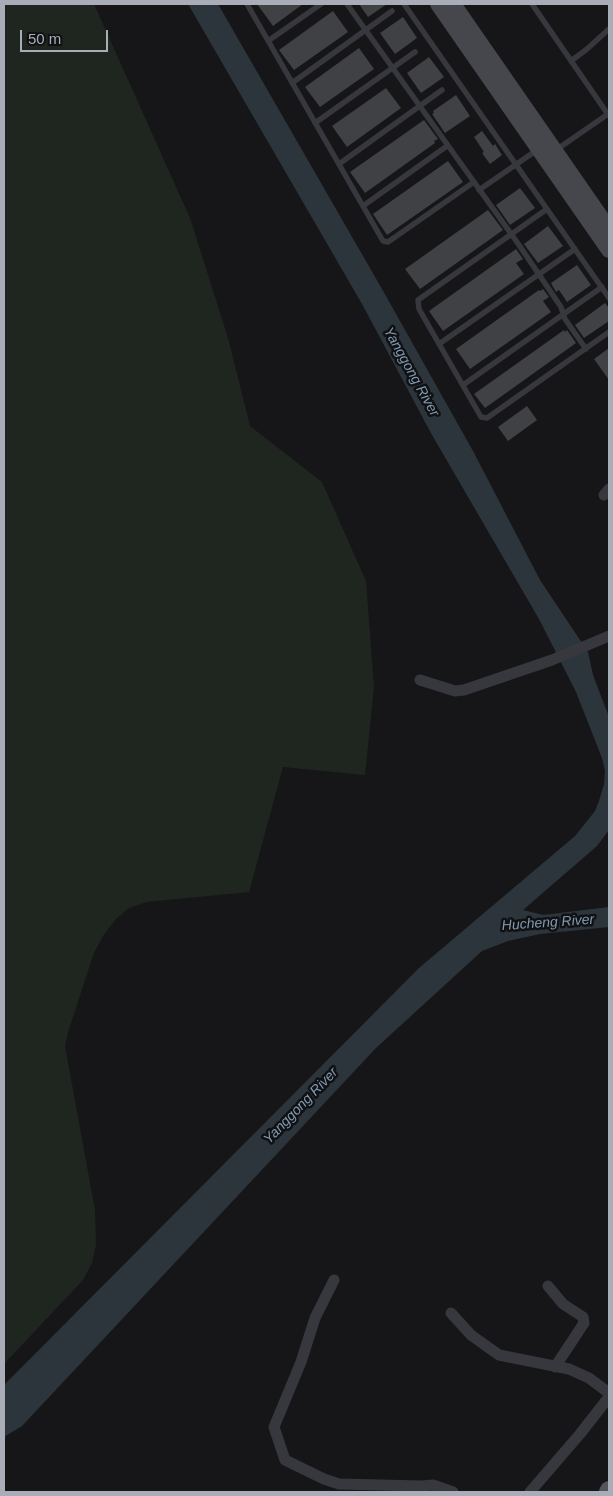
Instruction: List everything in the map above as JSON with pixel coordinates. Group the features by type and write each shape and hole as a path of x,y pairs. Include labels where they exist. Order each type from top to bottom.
{"street":[{"path":"438,4 609,250"},
{"path":"453,4 609,228"},
{"path":"420,680 455,690 464,690 552,660 609,636"},
{"path":"334,1280 315,1318 301,1362 274,1428 285,1460 324,1479 339,1484 433,1485 453,1492"},
{"path":"548,1286 563,1304 583,1317 584,1323 555,1367"},
{"path":"451,1313 471,1335 499,1355 569,1369 589,1378 609,1393"},
{"path":"530,1492 609,1397"}],"lane":[{"path":"247,4 383,241 388,242 474,182"},
{"path":"268,42 321,4"},
{"path":"347,4 539,274 561,307 565,319 586,349"},
{"path":"404,4 609,298"},
{"path":"532,4 609,115 554,151"},
{"path":"292,83 392,11"},
{"path":"571,61 609,29"},
{"path":"315,123 415,52"},
{"path":"339,164 442,90"},
{"path":"363,206 448,146"},
{"path":"479,190 538,149"},
{"path":"547,208 418,300 419,309 481,417 487,418 609,332"},
{"path":"439,344 575,249"},
{"path":"462,385 602,287"}],"shaded area":[{"path":"4,4 94,4 190,218 228,338 250,426 322,482 366,581 374,687 365,775 283,767 249,892 147,902 129,908 116,919 103,936 94,953 65,1046 95,1210 96,1245 92,1263 83,1280 4,1364"}],"water":[{"path":"188,4 218,4 473,451 540,580 588,652 593,675 609,717 609,830 597,846 523,910 543,915 609,907 609,927 540,934 508,941 482,951 376,1048 22,1426 4,1437 4,1385 419,968 575,836 595,811 604,784 605,771 602,758 576,692 539,619 432,435 362,304"}],"building":[{"path":"257,4 303,4 273,26"},
{"path":"359,4 387,4 368,17"},
{"path":"333,11 348,32 294,70 279,50"},
{"path":"403,17 417,38 395,54 380,33"},
{"path":"359,48 374,69 320,107 305,87"},
{"path":"429,57 444,77 421,93 407,73"},
{"path":"386,88 401,108 347,147 332,126"},
{"path":"456,95 470,116 445,133 432,114 434,113 433,111"},
{"path":"424,120 438,139 434,141 435,143 365,193 350,172"},
{"path":"482,131 493,146 495,144 502,155 490,164 474,137"},
{"path":"448,161 463,182 387,235 373,214"},
{"path":"520,188 535,208 510,225 496,205"},
{"path":"488,210 503,230 420,289 405,269"},
{"path":"548,226 563,246 538,263 524,244"},
{"path":"516,249 523,259 516,263 524,274 443,331 429,311"},
{"path":"577,265 591,285 567,302 559,290 556,292 551,283"},
{"path":"543,289 549,297 543,301 551,312 470,369 456,349"},
{"path":"605,303 609,308 609,321 584,338 575,325"},
{"path":"564,330 565,332 567,330 576,343 485,408 474,394"},
{"path":"609,348 609,380 594,359"},
{"path":"527,406 537,420 508,441 498,427"}],"water label":[{"name":"Yanggong River","path":"411,372"},
{"name":"Hucheng River","path":"548,923"},
{"name":"Yanggong River","path":"301,1106"}]}
